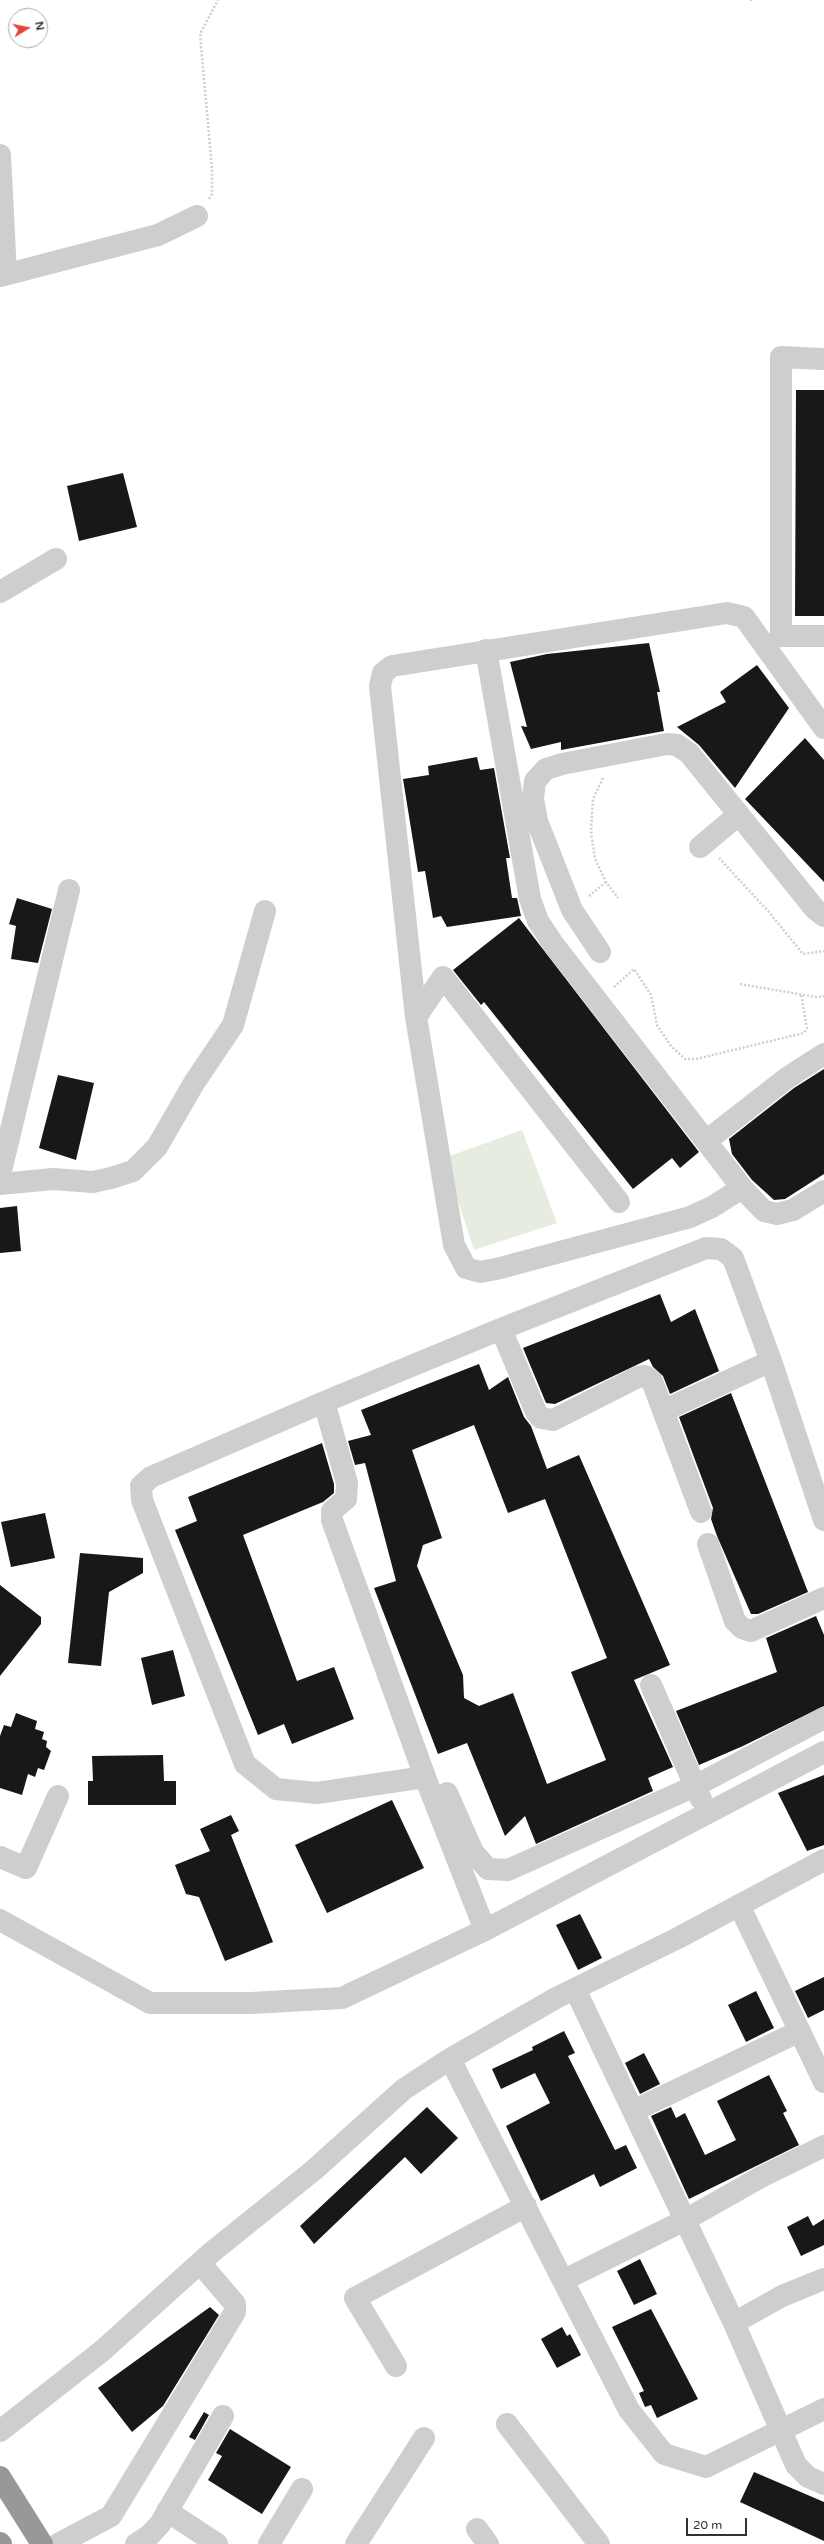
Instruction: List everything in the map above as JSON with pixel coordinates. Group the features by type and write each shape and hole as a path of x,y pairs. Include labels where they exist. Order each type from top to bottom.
{"highway":[{"path":"0,2477 42,2544"}],"street":[{"path":"0,155 3,275 158,235 198,216"},
{"path":"824,359 781,357 781,636 824,636"},
{"path":"0,592 56,559"},
{"path":"742,1188 712,1207 690,1217 496,1269 480,1272 466,1268 454,1245 416,1017 380,686 383,673 392,666 710,615 727,614 744,617 824,728"},
{"path":"486,650 530,899 538,921 554,946 742,1188 764,1211 777,1214 793,1210 824,1191"},
{"path":"600,952 572,910 537,821 533,799 535,781 546,769 667,744 677,745 689,753 815,910 824,916"},
{"path":"700,847 738,815"},
{"path":"0,1175 69,890"},
{"path":"0,1184 53,1179 93,1182 111,1178 133,1171 157,1147 194,1083 233,1025 265,911"},
{"path":"416,1017 443,976 619,1202"},
{"path":"706,1141 787,1078 824,1054"},
{"path":"425,1777 317,1793 276,1789 245,1764 142,1500 141,1486 152,1477 324,1402 501,1329 706,1248 721,1249 733,1258 771,1361 824,1520"},
{"path":"501,1329 536,1412 541,1418 553,1420 638,1376 646,1376 652,1381 665,1410 701,1512"},
{"path":"665,1410 771,1361"},
{"path":"324,1402 347,1483 346,1499 332,1511 332,1520 425,1777 485,1930"},
{"path":"708,1544 735,1621 742,1628 751,1631 824,1598"},
{"path":"404,1685 457,1817 473,1852 488,1869 508,1870 695,1786 824,1718"},
{"path":"651,1685 708,1813"},
{"path":"0,1920 150,2003 251,2004 342,1998 485,1930 824,1752"},
{"path":"0,1857 26,1868 58,1796"},
{"path":"0,2431 102,2351 200,2263 314,2170 404,2089 450,2059 575,1989 824,1860"},
{"path":"739,1905 824,2082"},
{"path":"575,1989 734,2323 796,2465 808,2477 824,2484"},
{"path":"633,2111 800,2031"},
{"path":"450,2059 629,2410 664,2454 706,2467 782,2431 824,2409"},
{"path":"564,2280 685,2220 761,2177 824,2146"},
{"path":"396,2366 355,2298 526,2206"},
{"path":"58,2544 111,2516 235,2312 235,2304 200,2263"},
{"path":"734,2323 782,2296 824,2279"},
{"path":"136,2544 150,2535 167,2511 223,2416"},
{"path":"507,2424 599,2544"},
{"path":"356,2544 424,2438"},
{"path":"269,2544 302,2489"},
{"path":"167,2511 217,2544"}],"path":[{"path":"198,216 212,194 212,168 200,34 218,0"},
{"path":"605,775 593,799 591,831 595,860 606,882 618,898"},
{"path":"700,847 718,856 768,911 803,954 824,951"},
{"path":"609,991 634,969 651,995 657,1025 670,1046 685,1059 696,1059 804,1032 807,1028 801,994"},
{"path":"740,984 801,994 824,996"}],"shaded area":[{"path":"522,1130 557,1223 474,1250 444,1158"}],"building":[{"path":"796,390 824,390 824,616 795,616"},
{"path":"123,473 137,527 79,541 67,486"},
{"path":"649,643 660,692 657,692 664,731 561,750 561,742 531,749 521,726 527,727 510,662 547,654"},
{"path":"757,665 789,708 735,788 699,745 677,727 726,702 720,692"},
{"path":"805,738 824,760 824,882 745,799"},
{"path":"477,757 480,770 494,768 510,858 506,858 512,898 517,898 521,916 447,927 441,916 433,918 425,871 418,872 403,779 429,775 428,766"},
{"path":"17,898 52,909 38,963 11,959 16,926 9,924"},
{"path":"519,918 699,1152 680,1168 672,1158 633,1189 484,1002 481,1005 453,970"},
{"path":"824,1069 824,1174 785,1199 774,1200 752,1180 732,1154 729,1139 794,1088"},
{"path":"58,1075 94,1083 76,1160 39,1148"},
{"path":"17,1206 21,1251 0,1253 0,1208"},
{"path":"660,1294 671,1322 695,1309 719,1371 670,1394 663,1376 653,1367 649,1359 555,1404 546,1403 523,1348"},
{"path":"479,1364 489,1390 508,1377 524,1417 531,1426 547,1469 579,1455 670,1665 634,1680 673,1767 648,1778 653,1791 536,1844 525,1816 505,1836 467,1743 438,1754 374,1588 396,1581 365,1463 355,1465 348,1441 371,1435 361,1410","holes":["474,1425 508,1513 545,1499 607,1658 571,1672 606,1760 547,1784 513,1693 479,1706 464,1698 463,1675 417,1566 423,1545 442,1538 412,1450"]},
{"path":"731,1393 808,1592 758,1614 751,1614 717,1536 711,1519 713,1508 679,1417"},
{"path":"322,1443 334,1484 334,1493 323,1502 243,1535 297,1681 334,1667 354,1719 292,1744 284,1724 258,1735 175,1530 197,1521 188,1497"},
{"path":"45,1513 55,1558 11,1567 1,1522"},
{"path":"80,1553 143,1558 143,1573 109,1592 101,1666 68,1663"},
{"path":"0,1585 41,1617 41,1624 0,1676"},
{"path":"816,1616 824,1635 824,1706 743,1746 699,1765 676,1711 777,1672 766,1638"},
{"path":"173,1650 185,1696 152,1705 141,1658"},
{"path":"16,1713 37,1721 35,1729 44,1732 42,1739 47,1741 46,1747 51,1751 44,1770 38,1768 35,1777 28,1774 22,1795 0,1788 0,1736 4,1725 11,1727"},
{"path":"163,1755 164,1781 176,1781 176,1805 88,1805 88,1781 93,1781 92,1756"},
{"path":"824,1775 824,1845 807,1851 778,1793"},
{"path":"392,1800 424,1868 327,1913 295,1845"},
{"path":"231,1815 239,1831 231,1835 273,1942 225,1961 199,1897 186,1894 175,1865 210,1851 200,1829"},
{"path":"580,1914 602,1958 578,1970 556,1925"},
{"path":"824,1977 824,2010 808,2018 795,1991"},
{"path":"756,1991 774,2028 746,2042 728,2005"},
{"path":"564,2031 575,2053 568,2056 615,2150 626,2145 637,2168 600,2187 594,2174 541,2201 506,2126 550,2103 535,2073 501,2089 492,2069 533,2050 532,2047"},
{"path":"644,2053 660,2084 640,2094 625,2063"},
{"path":"769,2075 787,2111 783,2113 799,2145 689,2199 651,2116 671,2107 676,2118 685,2113 705,2155 736,2140 717,2101"},
{"path":"427,2107 458,2138 421,2174 405,2157 314,2244 300,2226"},
{"path":"808,2216 813,2226 824,2219 824,2245 801,2256 787,2227"},
{"path":"640,2259 657,2294 634,2305 617,2271"},
{"path":"210,2307 219,2315 163,2406 132,2432 98,2388"},
{"path":"651,2309 698,2399 657,2418 651,2405 645,2407 639,2393 644,2391 612,2327"},
{"path":"562,2327 567,2336 570,2334 581,2355 557,2368 541,2339"},
{"path":"204,2412 209,2415 195,2440 189,2437"},
{"path":"230,2429 291,2467 262,2514 208,2480 222,2456 216,2453"},
{"path":"754,2472 824,2502 824,2541 740,2502"}]}
